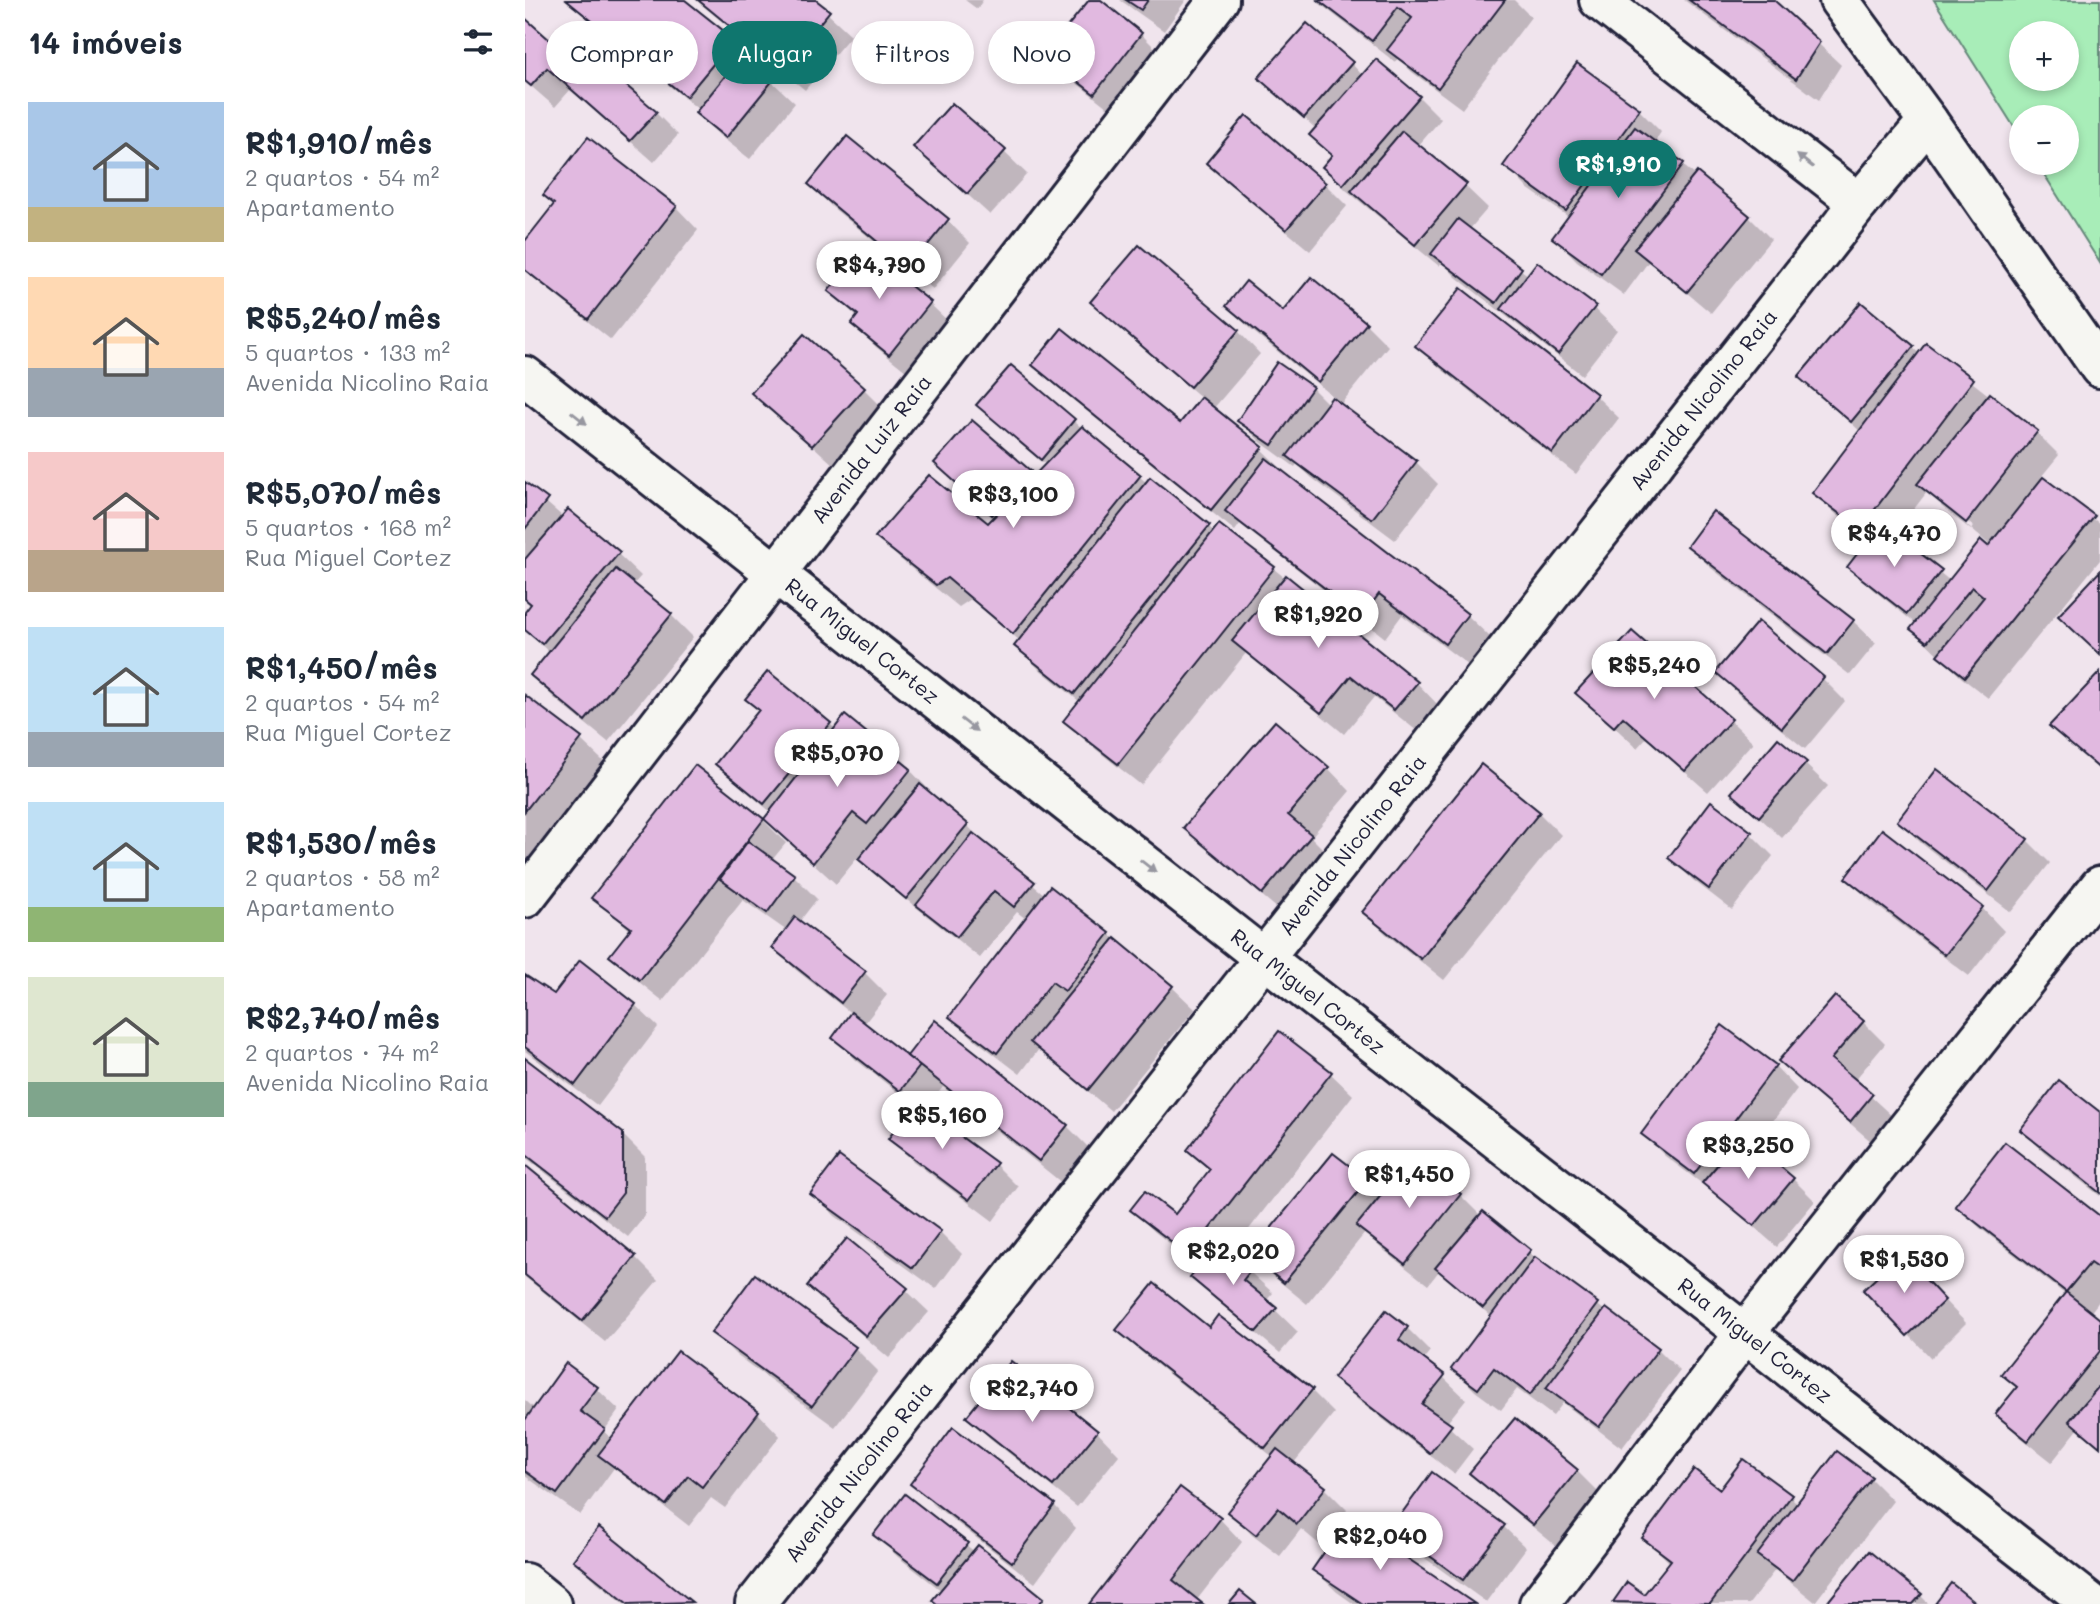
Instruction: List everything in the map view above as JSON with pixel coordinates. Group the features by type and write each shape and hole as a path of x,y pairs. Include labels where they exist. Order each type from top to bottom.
{"street":[{"name":"Avenida Luiz Raia","path":"525,898 1219,0"},
{"path":"1599,0 1859,203"},
{"path":"1839,0 1928,121 2100,368"},
{"name":"Avenida Nicolino Raia","path":"755,1604 1859,203 1928,121"},
{"name":"Rua Miguel Cortez","path":"525,376 1264,958 2092,1604"},
{"path":"1539,1604 1745,1333 2100,886"},
{"path":"525,1583 551,1604"}],"green space":[{"path":"1934,0 2100,0 2100,263 2045,175 2079,175 2079,105 2009,105 2009,119"}],"building":[{"path":"566,0 685,0 712,21 712,66 698,82 698,21 592,21"},
{"path":"698,0 816,0 830,11 822,21 724,21"},
{"path":"1089,0 1101,0 1142,33 1094,94 1081,84 1095,84 1095,21 1072,21"},
{"path":"1126,0 1148,0 1141,10"},
{"path":"1318,0 1505,0 1438,88 1387,50 1412,18 1398,7 1372,41"},
{"path":"1689,0 1774,0 1820,42 1796,79"},
{"path":"525,18 546,37 546,69 531,86 525,81"},
{"path":"1307,23 1353,62 1304,118 1258,78"},
{"path":"1376,59 1420,96 1343,185 1322,167 1332,155 1309,135"},
{"path":"1577,63 1640,109 1566,211 1503,166"},
{"path":"565,84 624,84 657,112 630,141"},
{"path":"670,84 697,84 686,97"},
{"path":"719,84 770,84 726,138 695,113"},
{"path":"952,103 1006,150 967,194 913,147"},
{"path":"1246,115 1326,183 1286,230 1206,163"},
{"path":"1635,127 1684,163 1601,274 1552,238"},
{"path":"1402,131 1467,184 1415,245 1351,191"},
{"path":"847,136 949,219 909,268 808,184"},
{"path":"588,137 677,206 588,319 525,270 525,241 554,204 543,195"},
{"path":"1697,172 1750,216 1687,292 1634,249"},
{"path":"1458,219 1522,268 1496,303 1431,254"},
{"path":"1139,245 1239,330 1190,387 1090,302"},
{"path":"863,248 931,302 889,355 851,324 858,315 828,291"},
{"path":"1537,262 1596,306 1558,354 1501,309"},
{"path":"1311,277 1367,323 1318,382 1226,306 1246,281 1283,311"},
{"path":"1461,288 1597,394 1552,453 1415,346"},
{"path":"1861,302 1914,346 1851,422 1798,377"},
{"path":"1062,328 1180,423 1201,397 1263,447 1211,510 1032,365"},
{"path":"804,334 865,388 812,446 751,393"},
{"path":"1926,343 1974,379 1860,529 1812,493"},
{"path":"1277,362 1313,387 1272,445 1237,421"},
{"path":"1011,365 1075,419 1041,460 976,405"},
{"path":"1990,393 2038,431 1966,523 1917,484"},
{"path":"1332,397 1417,461 1372,519 1287,456"},
{"path":"972,420 1031,471 992,515 934,463"},
{"path":"1082,426 1141,475 1013,634 947,578 936,585 875,537 929,475 988,523"},
{"path":"1266,458 1468,614 1445,644 1379,594 1362,617 1225,511"},
{"path":"1150,477 1210,525 1074,694 1014,646"},
{"path":"2043,477 2095,516 1965,677 1937,655 1984,597 1972,587 1927,642 1910,629 1981,540 1988,546"},
{"path":"525,482 548,499 525,529"},
{"path":"568,509 620,552 542,644 525,630 525,612 531,604 525,599 525,559"},
{"path":"1713,511 1854,620 1827,654 1687,546"},
{"path":"1881,523 1942,570 1907,614 1847,567"},
{"path":"1219,524 1275,567 1118,764 1063,721"},
{"path":"616,569 672,614 585,721 530,675"},
{"path":"2100,571 2100,655 2058,616"},
{"path":"1286,575 1418,682 1394,710 1351,676 1321,713 1232,641"},
{"path":"1758,621 1824,677 1782,728 1715,672"},
{"path":"1632,631 1732,719 1685,771 1623,717 1614,727 1575,693"},
{"path":"768,671 831,723 764,804 715,764 759,710 745,699"},
{"path":"2100,672 2100,769 2049,726"},
{"path":"525,695 582,738 525,811"},
{"path":"845,715 911,769 867,824 853,813 813,863 764,819"},
{"path":"1275,721 1329,767 1288,815 1312,835 1262,894 1183,828"},
{"path":"1778,738 1807,762 1759,817 1731,793"},
{"path":"1481,764 1540,812 1421,959 1362,912"},
{"path":"695,765 764,819 640,980 609,956 631,928 591,898"},
{"path":"1937,769 2028,839 1988,891 1897,821"},
{"path":"920,784 968,824 906,899 858,859"},
{"path":"1711,801 1752,832 1709,889 1668,858"},
{"path":"1882,829 1983,907 1945,955 1845,878"},
{"path":"973,833 1035,882 1014,907 994,891 957,937 916,905"},
{"path":"748,841 795,875 767,913 720,879"},
{"path":"1050,886 1110,933 1065,991 1052,982 997,1053 949,1017"},
{"path":"795,917 866,971 841,1003 772,948"},
{"path":"1115,938 1173,986 1088,1090 1030,1042"},
{"path":"580,960 636,1004 575,1085 525,1047 525,975 554,994"},
{"path":"1835,996 1864,1021 1831,1059 1873,1094 1850,1122 1778,1061"},
{"path":"851,1012 920,1066 900,1091 832,1038"},
{"path":"935,1020 1068,1125 1039,1161 907,1056"},
{"path":"1722,1025 1776,1065 1694,1174 1641,1134"},
{"path":"1279,1031 1332,1072 1189,1255 1130,1210 1145,1191 1175,1214 1210,1169 1187,1150"},
{"path":"525,1058 623,1133 623,1193 605,1216 525,1154"},
{"path":"2059,1080 2100,1112 2100,1193 2020,1130"},
{"path":"915,1103 997,1163 969,1200 888,1139"},
{"path":"1743,1135 1794,1178 1754,1226 1702,1183"},
{"path":"2005,1142 2100,1216 2100,1270 2090,1263 2066,1292 1955,1206"},
{"path":"1333,1153 1368,1180 1284,1283 1249,1255"},
{"path":"839,1156 941,1231 913,1268 810,1194"},
{"path":"1413,1156 1461,1194 1405,1264 1356,1226"},
{"path":"525,1165 636,1256 582,1321 525,1275"},
{"path":"1483,1211 1531,1250 1483,1308 1435,1268"},
{"path":"847,1238 908,1288 866,1336 807,1286"},
{"path":"1218,1242 1252,1269 1243,1280 1277,1308 1256,1332 1190,1277"},
{"path":"1902,1254 1945,1300 1907,1336 1863,1290"},
{"path":"1535,1257 1598,1303 1530,1395 1494,1368 1478,1389 1451,1369"},
{"path":"755,1274 856,1347 812,1406 711,1333"},
{"path":"1154,1283 1209,1327 1218,1315 1313,1389 1265,1448 1116,1330"},
{"path":"2066,1292 2100,1319 2100,1351 2028,1441 1995,1414 2017,1387 2001,1374"},
{"path":"1606,1308 1659,1348 1599,1427 1546,1388"},
{"path":"1386,1310 1408,1327 1399,1340 1445,1375 1422,1404 1452,1425 1430,1453 1333,1378"},
{"path":"678,1351 759,1412 702,1487 688,1476 666,1505 598,1455"},
{"path":"1011,1361 1098,1431 1053,1486 966,1417"},
{"path":"566,1363 598,1387 580,1411 605,1429 557,1494 525,1471 525,1420"},
{"path":"2100,1385 2100,1447 2069,1421"},
{"path":"1515,1418 1578,1470 1533,1525 1469,1473"},
{"path":"953,1427 1055,1504 1012,1562 910,1484"},
{"path":"1277,1449 1326,1487 1297,1524 1278,1508 1256,1535 1227,1512"},
{"path":"1837,1451 1872,1477 1792,1581 1757,1555"},
{"path":"1743,1459 1792,1495 1710,1604 1613,1602 1627,1582 1644,1594 1671,1560 1642,1538 1694,1469 1720,1489"},
{"path":"1432,1472 1505,1525 1463,1580 1391,1528"},
{"path":"1180,1487 1221,1518 1173,1580 1203,1604 1089,1604"},
{"path":"905,1494 968,1543 937,1583 873,1535"},
{"path":"1348,1518 1475,1604 1363,1604 1312,1570"},
{"path":"599,1527 692,1602 628,1604 573,1560"},
{"path":"978,1545 1044,1598 1039,1604 937,1604 932,1600"},
{"path":"1869,1551 1922,1594 1913,1604 1826,1604"},
{"path":"1951,1583 1977,1604 1935,1604"},
{"path":"1240,1591 1256,1604 1229,1604"}]}
